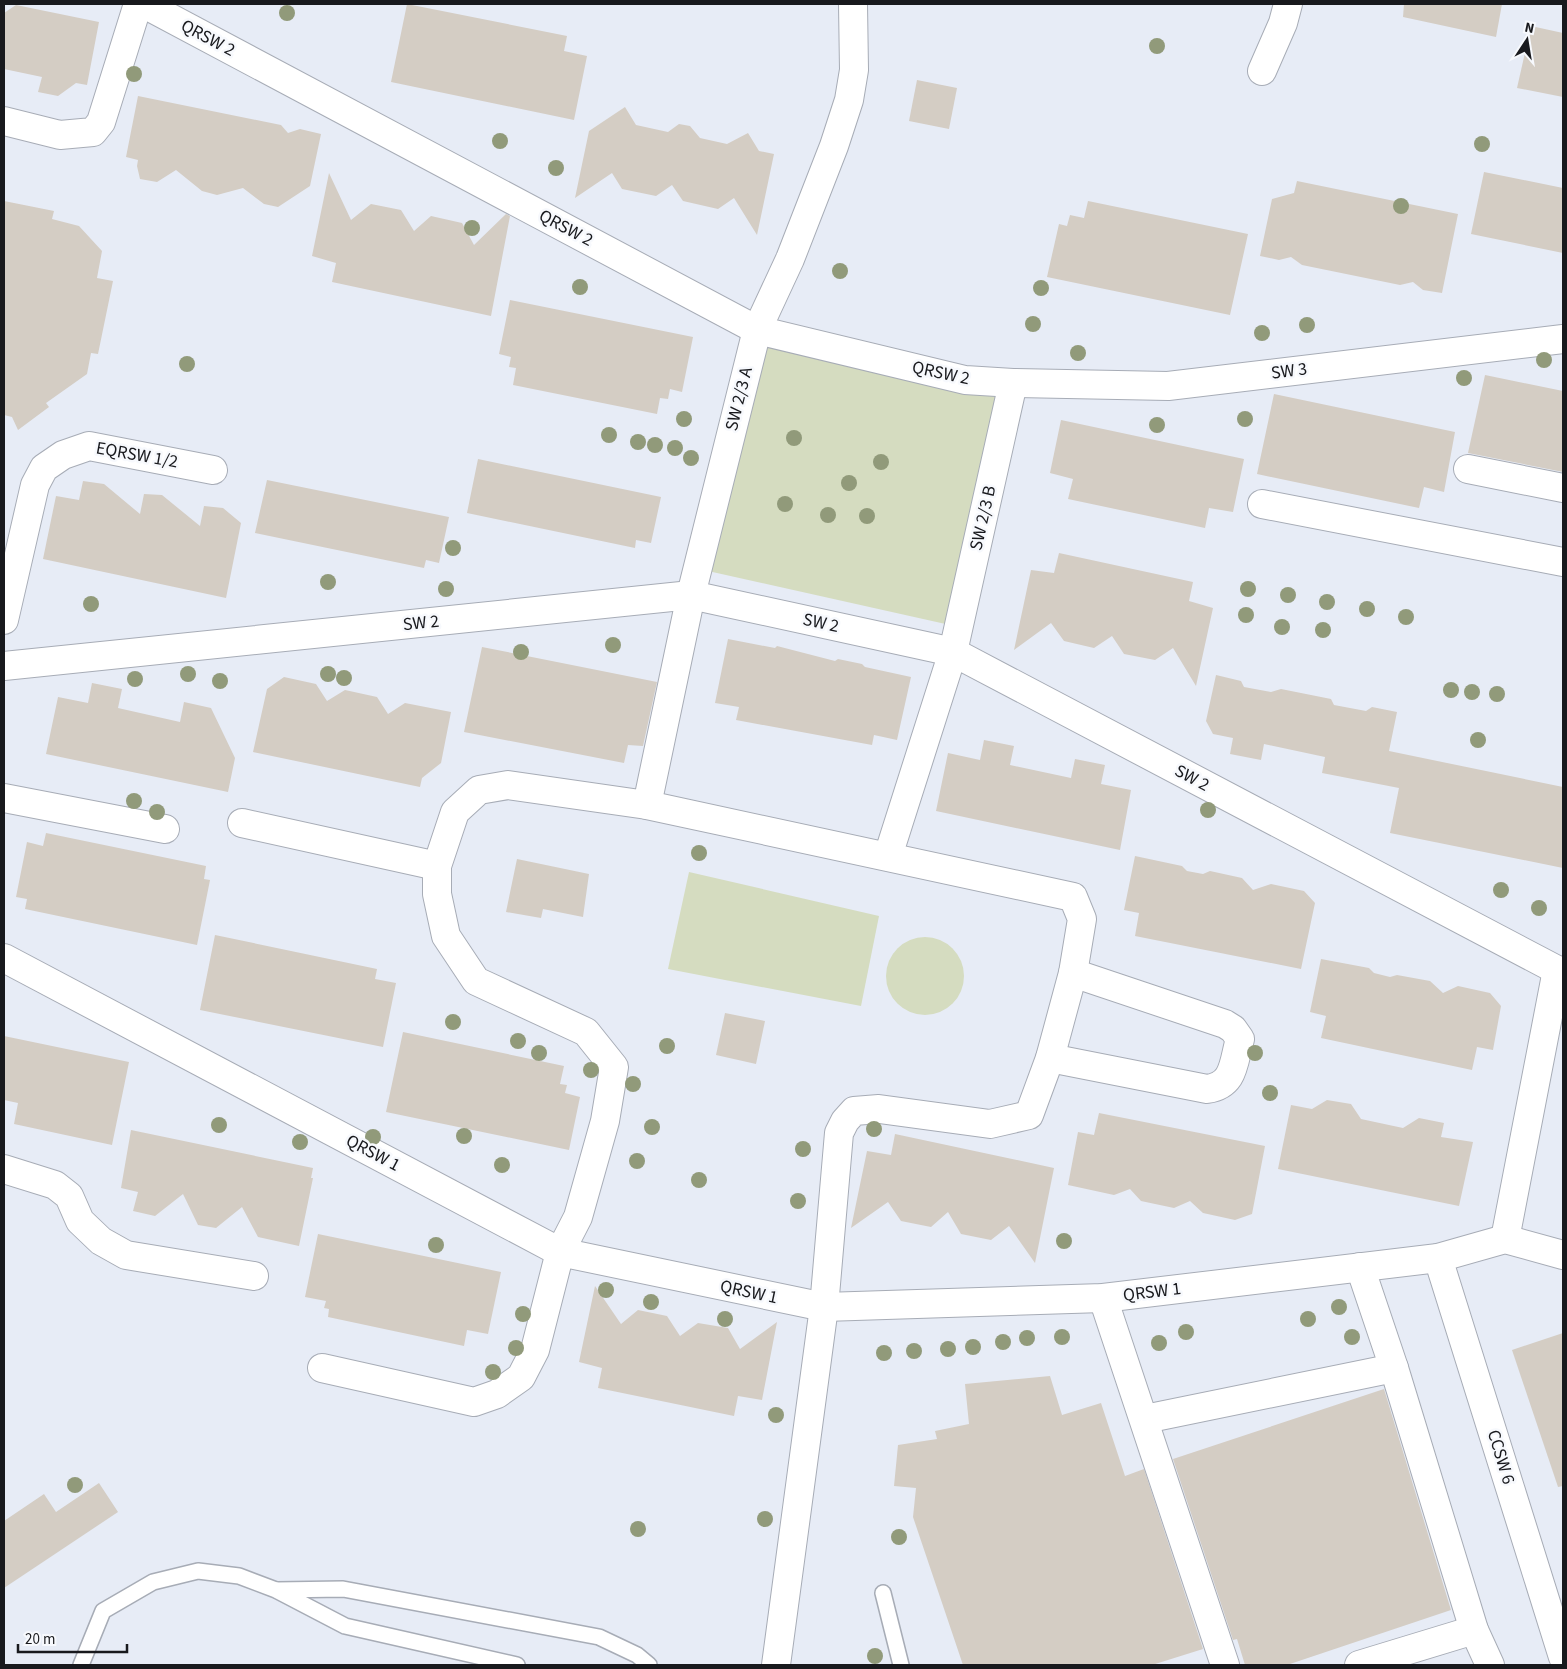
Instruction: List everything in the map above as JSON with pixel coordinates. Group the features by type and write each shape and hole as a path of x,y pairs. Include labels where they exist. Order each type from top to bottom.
{"street":[{"path":"4,121 60,135 93,132 101,122 138,4"},
{"name":"QRSW 2","path":"144,4 757,330 964,380 1013,384"},
{"name":"SW 2/3 A","path":"647,805 691,594 757,330 790,259 834,146 849,100 854,70 853,4"},
{"path":"1262,71 1284,23 1288,4"},
{"name":"SW 3","path":"1013,384 1168,386 1563,339"},
{"name":"SW 2/3 B","path":"888,856 953,652 1013,384"},
{"name":"EQRSW 1/2","path":"4,620 35,485 44,468 63,455 89,446 213,470"},
{"path":"1468,469 1563,488"},
{"path":"1262,504 1563,562"},
{"name":"SW 2","path":"4,666 691,594 953,652 1560,971"},
{"path":"322,1368 474,1402 498,1394 521,1377 535,1350 560,1252 580,1207 605,1121 614,1067 586,1032 476,980 446,936 437,894 437,866 455,812 479,790 508,785 647,805 1073,897 1082,920 1073,973 1050,1058 1029,1115 990,1124 879,1109 854,1111 845,1121 839,1133 824,1307 776,1665"},
{"path":"4,798 165,829"},
{"path":"242,823 437,866"},
{"name":"QRSW 1","path":"4,958 560,1252 824,1307 1103,1298 1438,1258 1504,1239"},
{"path":"1560,971 1504,1239 1563,1254"},
{"path":"1050,1058 1207,1089 1221,1087 1229,1078 1240,1039 1233,1029 1225,1024 1073,973"},
{"path":"4,1169 55,1185 69,1196 80,1221 101,1242 126,1255 254,1276"},
{"name":"CCSW 6","path":"1438,1258 1556,1611 1563,1657"},
{"path":"1360,1267 1394,1368 1474,1630 1490,1665"},
{"path":"1103,1298 1145,1419 1225,1665"},
{"path":"1145,1419 1394,1368"},
{"path":"1359,1665 1474,1630"}],"lane":[{"path":"81,1665 103,1611 153,1582 198,1571 239,1576 276,1590 344,1626 517,1665"},
{"path":"276,1590 343,1589 599,1637 637,1655 649,1665"},
{"path":"883,1593 901,1665"}],"green space":[{"path":"762,340 1001,395 950,625 708,571"},
{"path":"689,872 879,916 861,1006 668,969"},
{"path":"917,937 933,937 947,943 958,954 964,968 964,984 958,998 947,1009 933,1015 917,1015 903,1009 892,998 886,984 886,968 892,954 903,943"}],"building":[{"path":"407,4 567,36 564,51 587,56 574,120 391,82"},
{"path":"1404,4 1502,4 1496,37 1403,17"},
{"path":"16,5 99,22 87,85 76,83 58,96 38,92 42,77 4,69 4,13"},
{"path":"1531,26 1563,33 1563,97 1517,88"},
{"path":"917,80 957,88 949,129 909,121"},
{"path":"138,96 281,125 288,133 300,129 321,134 310,186 278,207 264,204 243,188 217,195 202,191 176,170 157,182 140,179 137,166 138,160 126,157"},
{"path":"625,107 636,125 668,132 679,124 690,126 700,138 727,144 748,133 759,151 774,154 757,235 734,198 718,209 683,201 672,185 656,196 622,189 612,173 575,198 589,131"},
{"path":"1484,172 1563,188 1563,253 1471,234"},
{"path":"329,173 351,220 371,204 401,210 414,231 431,216 462,223 474,245 506,214 510,216 491,316 332,282 336,263 312,256"},
{"path":"1297,181 1458,214 1442,293 1423,290 1413,282 1400,285 1302,265 1291,257 1279,260 1260,256 1272,199 1294,193"},
{"path":"4,201 54,211 52,219 79,226 102,251 97,278 113,281 98,354 91,353 87,374 46,403 49,407 18,430 12,417 4,415"},
{"path":"1088,201 1248,234 1230,315 1047,277 1059,224 1067,226 1070,215 1084,218"},
{"path":"510,300 693,337 682,392 670,389 668,399 660,398 657,414 513,385 516,368 509,367 511,357 499,354"},
{"path":"1485,375 1563,391 1563,472 1468,453"},
{"path":"1274,394 1455,432 1444,492 1424,487 1419,508 1257,474"},
{"path":"1061,420 1244,459 1233,512 1209,508 1205,528 1068,499 1073,479 1050,473"},
{"path":"478,459 661,497 651,543 636,540 635,548 467,513"},
{"path":"267,480 449,517 439,563 426,560 424,568 255,533"},
{"path":"83,481 104,484 140,514 144,494 162,495 200,526 204,506 223,508 241,523 226,598 43,559 56,496 79,500"},
{"path":"1059,553 1193,582 1189,601 1213,608 1196,686 1173,648 1155,660 1124,654 1112,636 1094,648 1064,641 1051,623 1014,650 1031,570 1054,573"},
{"path":"728,639 775,648 777,646 835,661 838,659 862,664 865,667 911,677 897,740 874,735 872,745 736,720 739,707 715,703"},
{"path":"482,647 657,682 643,746 628,745 624,763 464,732"},
{"path":"1216,675 1241,681 1244,687 1271,692 1281,689 1331,699 1334,705 1366,711 1372,707 1397,712 1389,751 1563,787 1563,868 1390,833 1399,788 1322,773 1325,757 1264,744 1261,760 1230,754 1233,738 1213,734 1206,721"},
{"path":"284,677 316,684 327,701 345,690 377,697 388,714 405,703 451,712 441,763 422,778 420,787 253,752 267,689"},
{"path":"92,683 122,689 118,708 180,722 184,702 211,708 235,758 228,792 46,754 58,697 88,703"},
{"path":"984,740 1014,746 1010,765 1071,778 1075,759 1105,765 1101,784 1131,790 1120,850 936,811 948,753 980,760"},
{"path":"46,833 206,866 204,879 210,880 197,945 25,909 27,899 16,897 27,842 43,846"},
{"path":"1135,856 1182,866 1187,871 1203,874 1210,871 1242,878 1253,890 1271,884 1304,891 1315,903 1301,969 1135,936 1139,913 1124,910"},
{"path":"517,859 589,874 583,917 543,909 541,918 506,912"},
{"path":"215,935 377,969 375,979 396,983 383,1047 200,1010"},
{"path":"1321,959 1369,968 1374,973 1390,977 1397,975 1430,981 1443,993 1458,986 1490,993 1501,1006 1493,1050 1477,1047 1472,1070 1321,1038 1326,1016 1310,1012"},
{"path":"725,1013 765,1021 756,1064 716,1055"},
{"path":"403,1032 564,1066 560,1084 567,1085 565,1093 580,1097 569,1150 386,1112"},
{"path":"4,1036 129,1062 112,1145 14,1124 18,1103 4,1100"},
{"path":"1327,1100 1351,1104 1361,1119 1403,1128 1419,1118 1444,1123 1441,1137 1473,1142 1459,1206 1278,1169 1291,1105 1312,1109"},
{"path":"1099,1113 1265,1146 1252,1214 1235,1220 1203,1213 1190,1201 1174,1208 1141,1201 1130,1189 1114,1195 1068,1185 1078,1132 1094,1135"},
{"path":"131,1130 313,1168 311,1178 313,1178 299,1246 258,1237 242,1207 216,1228 198,1225 183,1194 155,1216 133,1211 138,1192 121,1188"},
{"path":"895,1134 1054,1168 1035,1263 1009,1226 991,1240 961,1234 948,1212 931,1227 901,1221 888,1202 851,1228 867,1151 891,1155"},
{"path":"318,1234 501,1272 488,1334 467,1330 464,1346 328,1317 329,1309 324,1308 326,1301 305,1297"},
{"path":"595,1286 621,1324 638,1310 667,1316 680,1336 698,1323 728,1328 740,1349 777,1322 762,1400 738,1396 734,1416 598,1388 602,1368 579,1362"},
{"path":"1563,1333 1563,1486 1558,1487 1512,1350"},
{"path":"1050,1376 1062,1415 1101,1403 1125,1476 1144,1469 1203,1649 1152,1665 963,1665 913,1517 916,1488 894,1486 898,1445 937,1439 935,1431 969,1424 965,1384"},
{"path":"1384,1389 1451,1610 1287,1665 1245,1665 1237,1639 1233,1640 1173,1459"},
{"path":"99,1483 118,1512 4,1588 4,1521 44,1494 56,1512"}]}
